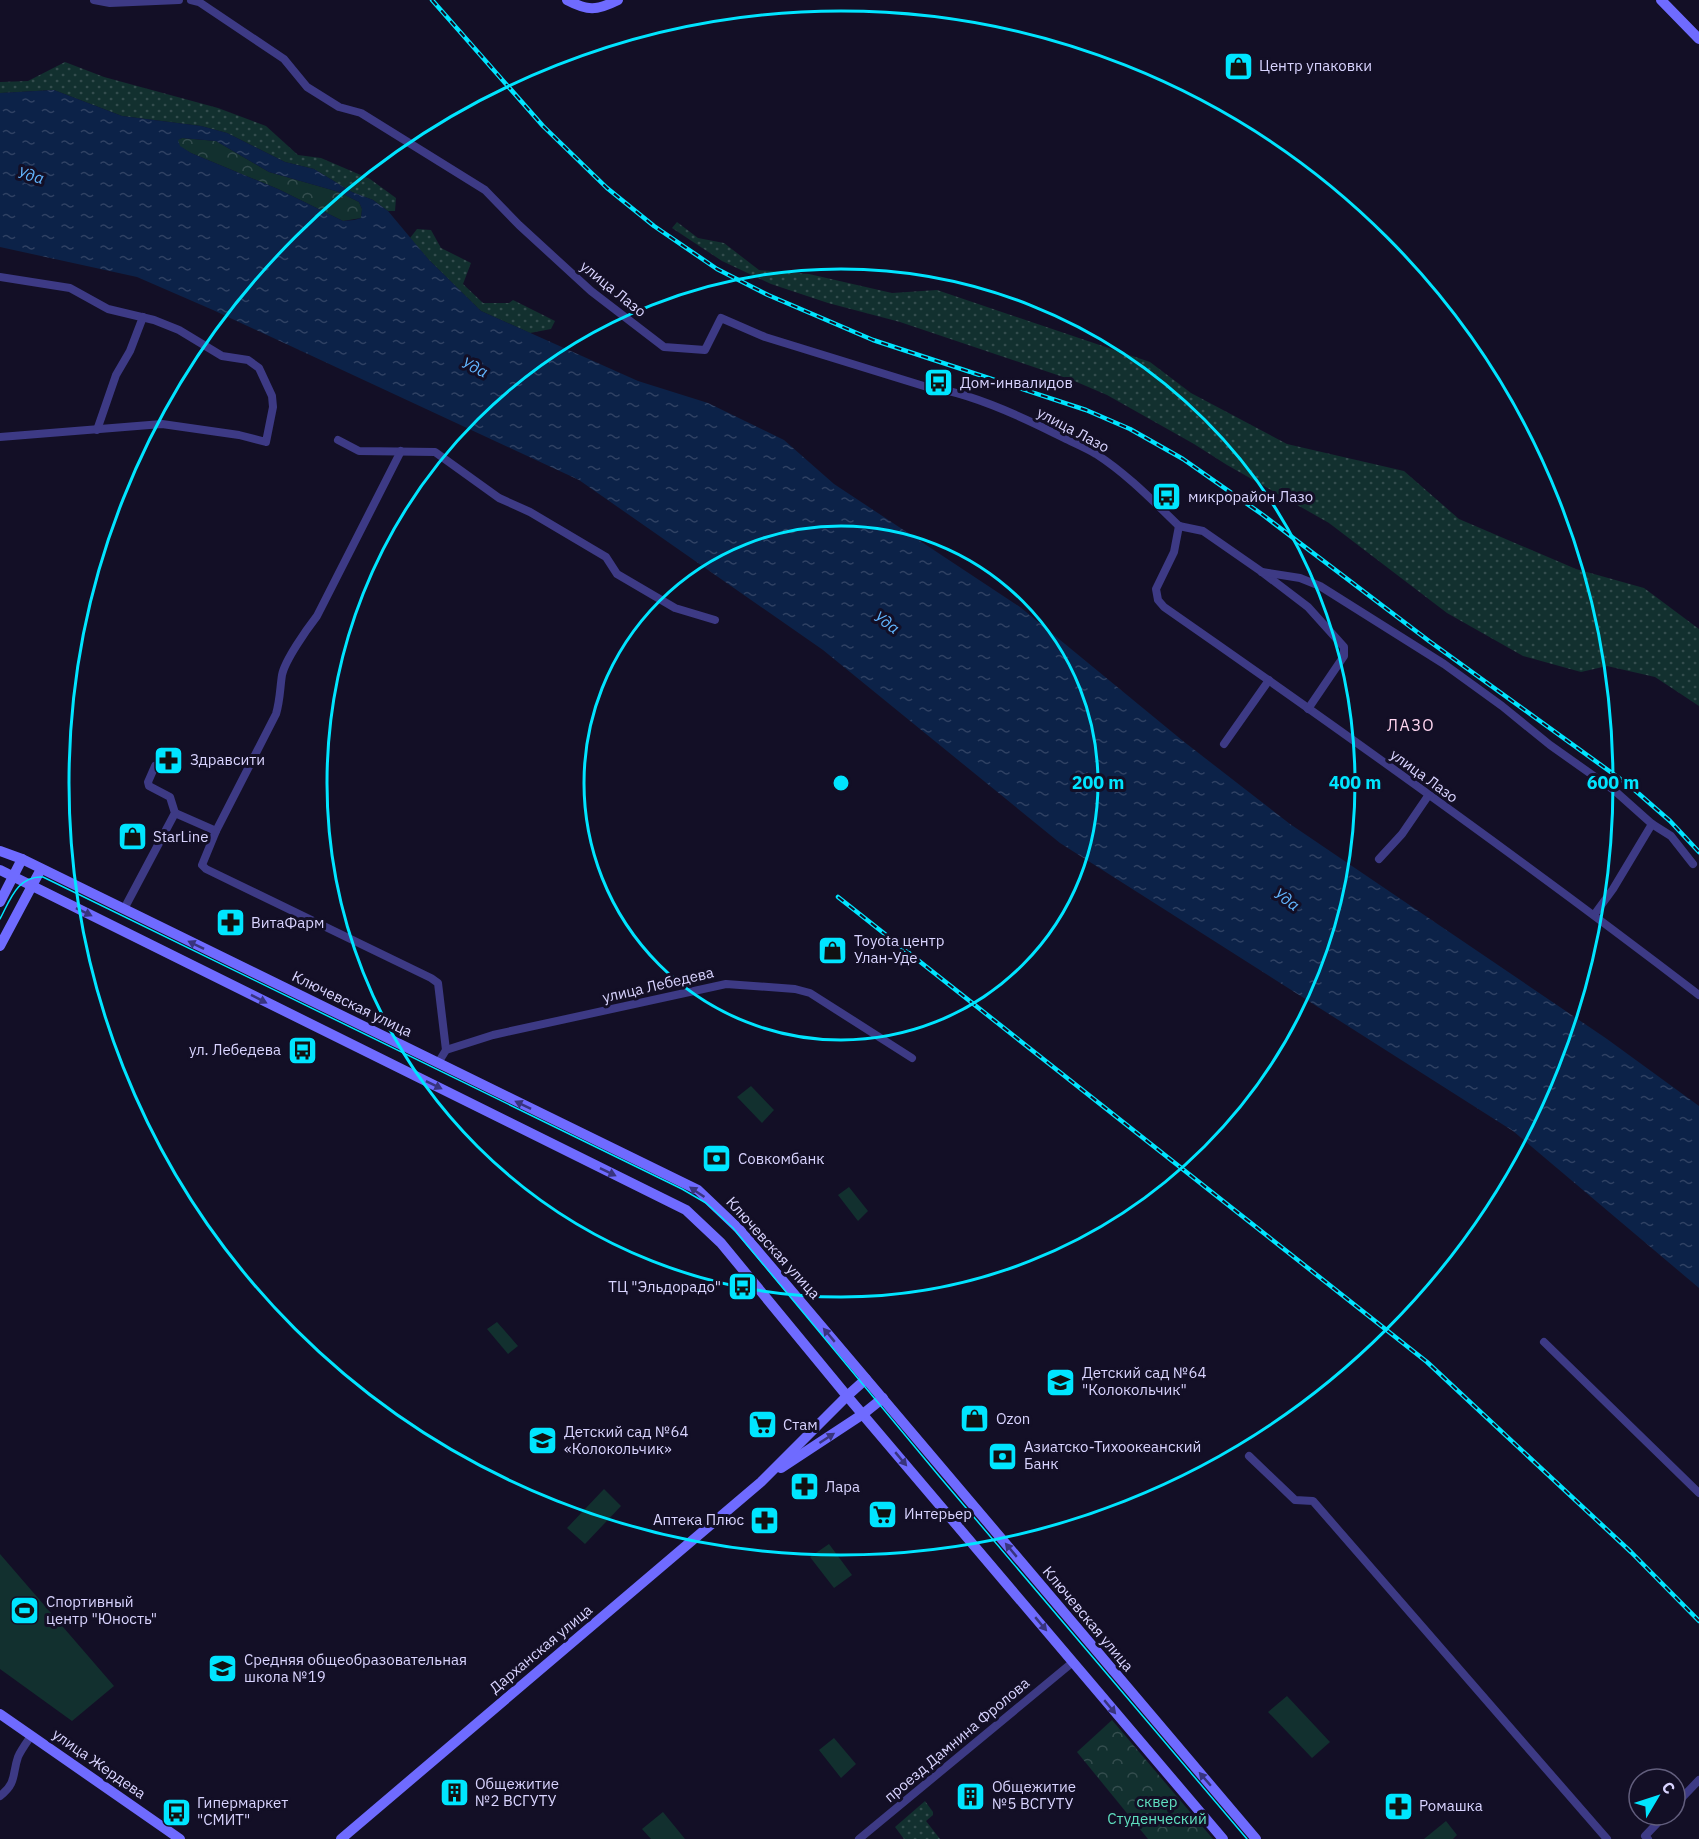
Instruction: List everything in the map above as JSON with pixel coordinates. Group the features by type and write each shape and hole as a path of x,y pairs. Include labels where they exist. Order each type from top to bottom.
{"main road":[{"path":"567,0 582,8 600,9 618,0"},
{"path":"1661,0 1699,39"},
{"name":"Ключевская улица","path":"0,851 32,864 698,1190 733,1222 1257,1839"},
{"path":"0,902 12,876 32,864"},
{"path":"0,946 32,886 32,864"},
{"path":"0,870 686,1210 722,1243 847,1396 1223,1839"},
{"name":"Дарханская улица","path":"341,1839 760,1482 866,1379"},
{"name":"Дарханская улица","path":"760,1482 863,1414 883,1398"},
{"name":"улица Жердева","path":"0,1714 180,1839"}],"street":[{"path":"94,0 110,3 179,0"},
{"name":"улица Лазо","path":"191,0 199,2 284,59 307,87 339,107 361,113 484,190 591,291 664,347 705,350 721,318 765,337 927,387 961,394 1039,425 1096,454 1138,488 1179,526 1174,552 1156,589 1158,600 1164,607 1594,915 1699,994"},
{"path":"0,277 70,288 108,309 143,317 179,330 222,357 248,360 259,368 269,388 273,407 266,442 239,435 162,424 0,437"},
{"path":"98,430 116,375 130,351 143,317"},
{"path":"338,440 359,452 435,452 499,498 530,512 606,557 617,574 675,608 715,620"},
{"path":"401,451 317,616 282,673 280,701 276,714 216,831 202,865 438,983 446,1050 438,1063"},
{"path":"1179,526 1203,531 1263,572 1308,607 1344,646 1344,656 1308,709"},
{"path":"1263,572 1300,578 1320,586 1444,664 1502,706 1550,745 1615,791 1652,824 1671,836 1693,864"},
{"path":"1224,744 1269,680"},
{"path":"124,909 175,813 170,797 150,786 148,782 155,766"},
{"path":"1379,859 1402,834 1428,796"},
{"path":"175,813 216,831"},
{"path":"1594,915 1613,889 1652,824"},
{"name":"улица Лебедева","path":"446,1050 493,1035 726,984 795,989 810,993 912,1058"},
{"path":"1544,1342 1699,1493"},
{"path":"1249,1456 1295,1500 1313,1501 1607,1839"},
{"name":"проезд Дамнина Фролова","path":"859,1839 1073,1662"},
{"path":"0,1796 8,1790 16,1772 18,1757 31,1736"},
{"path":"1687,1792 1699,1780"}],"green space":[{"path":"65,62 104,77 218,108 266,126 298,155 321,158 370,179 396,198 395,211 388,211 373,200 352,192 314,169 285,162 227,133 201,126 122,116 54,90 0,93 0,82 28,81"},
{"path":"182,138 216,141 269,172 339,192 359,202 362,209 361,218 343,221 278,189 191,153 179,146 177,140"},
{"path":"677,222 698,238 724,243 759,270 809,274 892,293 937,290 1150,362 1191,393 1287,444 1404,471 1459,519 1576,569 1644,588 1699,629 1699,706 1655,677 1607,666 1581,672 1523,656 1447,613 1329,523 1107,395 1072,380 900,322 828,303 771,284 722,261 672,228"},
{"path":"417,229 431,230 441,248 471,263 463,284 483,303 509,303 513,300 555,321 551,329 530,333 481,311 410,238"},
{"path":"751,1086 774,1110 762,1123 737,1097"},
{"path":"849,1187 868,1211 858,1221 838,1195"},
{"path":"497,1322 518,1346 508,1354 487,1329"},
{"path":"604,1489 621,1506 585,1544 567,1528"},
{"path":"829,1544 852,1575 834,1588 810,1557"},
{"name":"Спортивный центр \"Юность\"","path":"0,1554 114,1686 72,1721 0,1669"},
{"path":"1287,1696 1330,1742 1312,1758 1268,1712"},
{"name":"сквер Студенческий","path":"1112,1720 1213,1839 1148,1839 1077,1752"},
{"path":"834,1738 856,1764 841,1778 819,1750"},
{"path":"925,1801 933,1812 933,1815 926,1821 940,1839 904,1839 895,1827"},
{"path":"663,1812 685,1839 651,1839 642,1829"},
{"path":"1446,1821 1457,1835 1453,1839 1424,1839"}],"water":[{"name":"Уда","path":"54,90 122,116 201,126 227,133 285,162 314,169 352,192 373,200 388,211 429,260 481,311 638,381 708,403 784,440 834,484 1020,607 1183,741 1290,824 1607,1039 1699,1106 1699,1288 1513,1131 1060,843 823,650 579,480 137,277 0,247 0,93","holes":["182,138 216,141 269,172 339,192 359,202 362,209 361,218 343,221 278,189 191,153 180,146 178,140"]}],"tram line":[{"path":"0,919 11,897 21,884 34,877 43,877 682,1189 706,1203 733,1228 939,1476 1247,1839"}],"railway":[{"path":"432,0 543,126 607,188 654,226 717,269 768,295 873,340 1086,410 1130,429 1183,459 1263,515 1429,641 1630,786 1670,821 1699,852"},
{"path":"838,897 1427,1362 1631,1552 1699,1621"}],"place":[{"name":"Центр упаковки","path":"1238,66"},
{"name":"Дом-инвалидов","path":"939,383"},
{"name":"микрорайон Лазо","path":"1167,497"},
{"name":"Здравсити","path":"169,760"},
{"name":"StarLine","path":"132,837"},
{"name":"ВитаФарм","path":"230,923"},
{"name":"Toyota центр Улан-Уде","path":"833,950"},
{"name":"ул. Лебедева","path":"302,1050"},
{"name":"Совкомбанк","path":"717,1159"},
{"name":"ТЦ \"Эльдорадо\"","path":"742,1287"},
{"name":"Детский сад №64 \"Колокольчик\"","path":"1061,1382"},
{"name":"Ozon","path":"975,1419"},
{"name":"Стам","path":"762,1425"},
{"name":"Детский сад №64 «Колокольчик»","path":"543,1441"},
{"name":"Азиатско-Тихоокеанский Банк","path":"1003,1456"},
{"name":"Лара","path":"804,1487"},
{"name":"Интерьер","path":"883,1514"},
{"name":"Аптека Плюс","path":"765,1520"},
{"name":"Спортивный центр \"Юность\"","path":"25,1611"},
{"name":"Средняя общеобразовательная школа №19","path":"223,1669"},
{"name":"Общежитие №2 ВСГУТУ","path":"454,1793"},
{"name":"Общежитие №5 ВСГУТУ","path":"971,1796"},
{"name":"Ромашка","path":"1398,1806"},
{"name":"Гипермаркет \"СМИТ\"","path":"176,1812"}],"district":[{"name":"ЛАЗО","path":"1411,725"}]}
